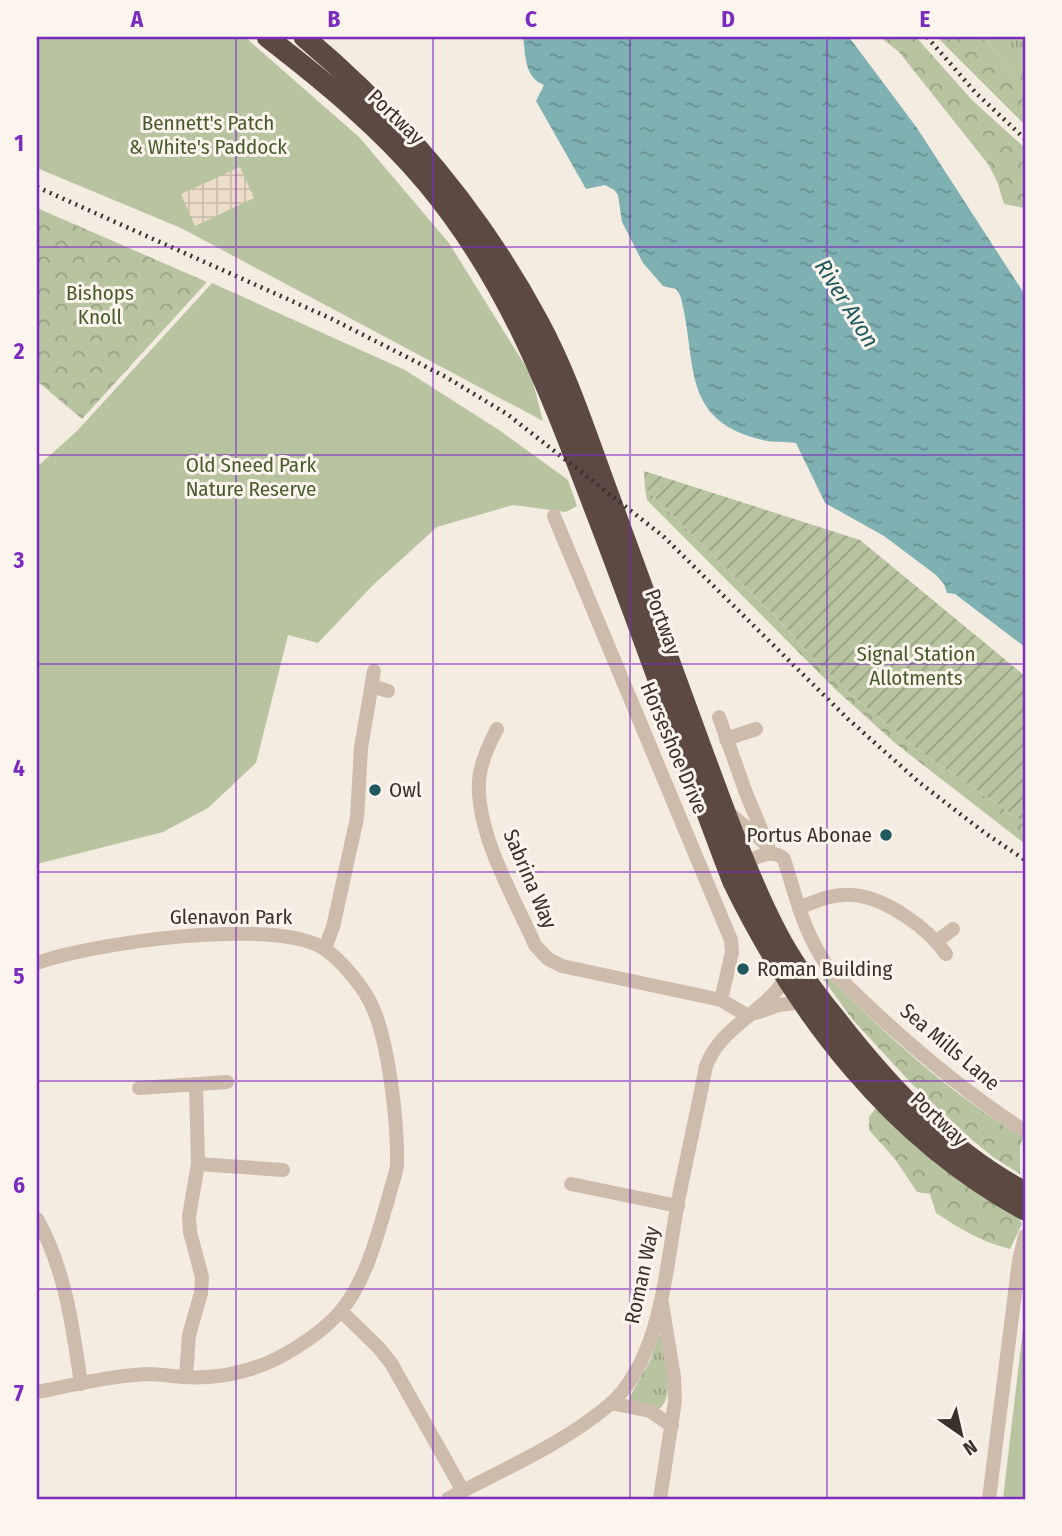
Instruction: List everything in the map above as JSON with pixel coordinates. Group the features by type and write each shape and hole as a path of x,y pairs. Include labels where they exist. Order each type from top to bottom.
{"highway":[{"name":"Portway","path":"267,37 328,86 397,151 427,184 485,267 555,380"},
{"name":"Portway","path":"304,37 363,90 444,176 502,259 539,323 555,380 618,546 745,863 778,934 807,982 867,1059 921,1116 1020,1198"},
{"name":"Portway","path":"618,546 733,882 757,930 786,978 851,1067 911,1128 957,1168 1020,1198"}],"street":[{"name":"Horseshoe Drive","path":"554,516 731,940 732,952 722,1000"},
{"path":"325,948 333,927 357,818 361,748 373,678 388,691"},
{"name":"Sea Mills Lane","path":"719,717 752,811 773,850 783,859 803,924 817,953 853,992 935,1066 984,1105 1025,1131"},
{"name":"Sabrina Way","path":"497,729 487,750 479,780 483,816 491,845 541,954 562,966 722,1000 748,1016"},
{"path":"726,739 755,729"},
{"path":"725,810 773,850 745,863"},
{"path":"799,908 822,898 838,895 865,897 900,914 937,941 946,954"},
{"path":"937,941 953,929"},
{"name":"Glenavon Park","path":"37,962 77,951 166,937 258,935 306,939 325,948 352,975 373,1007 383,1040 392,1095 397,1167 374,1247 354,1292 341,1311 320,1330 273,1360 234,1374 186,1377 151,1374 37,1392"},
{"name":"Roman Way","path":"448,1499 576,1430 611,1403 633,1375 649,1341 662,1300 678,1206 709,1059 722,1038 778,990 786,978"},
{"name":"Roman Way","path":"748,1016 779,1005 802,1002"},
{"path":"139,1088 227,1082"},
{"path":"186,1377 189,1335 202,1285 189,1216 198,1164 196,1085"},
{"path":"198,1164 283,1170"},
{"path":"571,1184 678,1206"},
{"path":"37,1219 48,1239 72,1322 81,1384"},
{"path":"989,1499 1019,1261 1025,1236"},
{"path":"660,1499 672,1426 674,1377 662,1300"},
{"path":"341,1311 391,1363 463,1491"},
{"path":"611,1403 650,1411 672,1426"}],"green space":[{"name":"Bennett's Patch & White's Paddock","path":"37,37 245,37 359,137 449,243 531,375 543,421 181,228 37,168"},
{"path":"880,37 916,37 972,100 1025,148 1025,208 1004,204 988,164 899,52"},
{"path":"937,37 983,37 1025,85 1025,125"},
{"path":"983,37 1025,37 1025,85"},
{"name":"Bishops Knoll","path":"37,208 207,282 82,419 37,381"},
{"name":"Old Sneed Park Nature Reserve","path":"212,283 405,370 499,430 568,480 577,506 566,512 513,505 437,527 372,586 318,643 288,635 256,763 208,808 163,832 37,864 37,467 77,431"},
{"name":"Signal Station Allotments","path":"644,471 860,540 1025,676 1025,823 925,755 858,700 645,488"},
{"path":"645,488 858,700 925,755 1025,823 1025,844 895,743 835,689 647,500"},
{"path":"826,975 943,1082 1023,1137 1020,1146 1020,1174 971,1139 912,1084 852,1019 821,976"},
{"path":"876,1108 917,1148 1018,1216 1022,1224 1010,1249 990,1243 936,1213 930,1194 917,1192 895,1159 869,1130 869,1117"},
{"path":"1025,1312 1025,1499 1003,1499"},
{"path":"659,1335 668,1386 664,1403 659,1409 629,1398 650,1361"}],"shaded area":[{"path":"240,167 254,198 195,226 181,194"}],"water":[{"name":"River Avon","path":"523,37 849,37 917,128 1025,295 1025,647 955,594 947,593 944,584 936,575 884,536 825,503 796,443 759,439 733,430 715,417 703,401 696,383 680,295 676,289 663,286 643,263 622,222 618,195 614,190 605,185 586,189 536,101 544,85 529,71"}],"railway":[{"path":"927,37 976,93 1025,139"},
{"path":"37,187 332,319 446,377 507,414 663,536 848,719 920,783 1025,860"}],"place":[{"name":"Owl","path":"375,790"},
{"name":"Portus Abonae","path":"886,835"},
{"name":"Roman Building","path":"743,969"}]}
